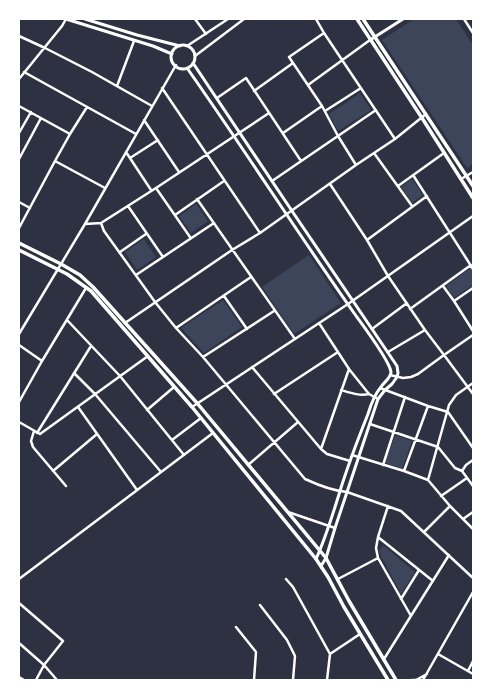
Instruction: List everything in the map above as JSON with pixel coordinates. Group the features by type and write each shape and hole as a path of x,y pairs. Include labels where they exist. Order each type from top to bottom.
{"main road":[{"path":"357,19 473,198"},
{"path":"363,19 473,186"},
{"path":"19,243 80,275 93,287 197,403 326,558 349,601 396,680"},
{"path":"19,250 67,274 91,291 192,407 321,566 388,680"}],"street":[{"path":"19,78 45,48 66,19 153,46 172,54"},
{"path":"84,25 87,19 137,35 180,46 187,46 194,51 195,56 193,63 187,68 179,67 173,62 173,50 180,46"},
{"path":"195,19 206,34"},
{"path":"187,46 228,19"},
{"path":"195,56 244,19"},
{"path":"316,19 395,139"},
{"path":"308,85 396,21 402,19"},
{"path":"465,19 473,33"},
{"path":"324,33 289,57 322,106 356,165"},
{"path":"19,36 92,72 152,106"},
{"path":"117,86 134,41"},
{"path":"193,63 397,366 398,373 392,384 378,399 326,558 321,566"},
{"path":"254,91 293,63"},
{"path":"19,334 85,224 176,65"},
{"path":"187,68 348,304 387,362 391,371 387,380 380,387 374,397 352,455 329,526 316,560"},
{"path":"24,72 136,134"},
{"path":"217,98 246,78 301,161"},
{"path":"162,88 205,154 260,233"},
{"path":"325,112 361,88"},
{"path":"19,106 70,134"},
{"path":"283,134 322,106"},
{"path":"19,228 70,134 87,107"},
{"path":"272,181 376,110"},
{"path":"19,134 30,112"},
{"path":"85,224 101,223 269,113"},
{"path":"125,323 292,211 395,139 426,114"},
{"path":"19,159 41,118"},
{"path":"144,120 179,172"},
{"path":"130,158 158,140"},
{"path":"126,152 151,190"},
{"path":"374,153 412,206"},
{"path":"398,186 444,153"},
{"path":"55,161 105,188"},
{"path":"461,179 473,172"},
{"path":"413,175 473,269"},
{"path":"174,214 224,181"},
{"path":"330,184 424,330 444,354 473,394"},
{"path":"156,188 190,237"},
{"path":"367,240 427,196"},
{"path":"198,199 274,311 295,339"},
{"path":"19,202 30,208"},
{"path":"128,206 163,258"},
{"path":"192,407 348,304 473,216"},
{"path":"136,275 214,222"},
{"path":"101,223 104,231 155,302 305,479 340,492 347,492 401,511 473,578"},
{"path":"120,252 146,234"},
{"path":"410,309 471,265"},
{"path":"176,328 251,277"},
{"path":"442,286 454,301 473,331"},
{"path":"19,402 42,360 86,288"},
{"path":"454,301 473,288"},
{"path":"224,296 247,329"},
{"path":"372,329 407,303"},
{"path":"203,357 274,311"},
{"path":"67,320 120,376 184,455"},
{"path":"319,323 349,369 369,394 378,399"},
{"path":"388,352 424,330"},
{"path":"390,375 403,378 418,374 444,354 473,335"},
{"path":"19,345 42,360"},
{"path":"66,486 33,447 31,441 91,346"},
{"path":"274,394 338,352"},
{"path":"19,422 40,434 148,356"},
{"path":"252,367 321,449 327,454 350,461"},
{"path":"321,449 349,369"},
{"path":"74,373 96,394 161,472"},
{"path":"428,480 449,405 456,395 473,384"},
{"path":"147,410 174,387"},
{"path":"380,387 428,406 448,412 473,448"},
{"path":"341,390 356,394 369,394"},
{"path":"383,465 405,397"},
{"path":"404,471 428,406"},
{"path":"78,407 137,490"},
{"path":"172,440 201,418"},
{"path":"248,465 298,422"},
{"path":"370,424 438,447 455,468 462,471 473,486"},
{"path":"19,579 213,433"},
{"path":"53,471 97,434"},
{"path":"352,455 428,480 450,506 473,529"},
{"path":"462,471 466,465 473,460"},
{"path":"441,496 467,478"},
{"path":"388,506 378,537 376,548 378,558 411,616"},
{"path":"424,532 450,506"},
{"path":"286,511 335,528"},
{"path":"463,519 473,512"},
{"path":"378,537 433,581"},
{"path":"384,660 449,555"},
{"path":"338,579 378,558"},
{"path":"401,599 419,570"},
{"path":"286,579 293,587 330,654 327,680"},
{"path":"423,680 473,592"},
{"path":"19,603 63,641 44,664 36,680"},
{"path":"260,605 287,640 295,656 294,680"},
{"path":"236,627 256,652 254,680"},
{"path":"330,654 360,634"},
{"path":"19,643 44,664 57,680"},
{"path":"438,654 473,674"},
{"path":"468,670 473,661"},
{"path":"412,680 416,680 427,673"},
{"path":"19,677 24,680"}],"shaded area":[{"path":"414,19 456,19 473,45 473,164 467,168 382,40"},
{"path":"360,93 371,110 338,131 329,114"},
{"path":"412,179 423,195 412,203 401,187"},
{"path":"196,204 208,221 191,233 179,216"},
{"path":"144,239 156,257 137,270 125,252"},
{"path":"309,255 341,303 294,334 262,287"},
{"path":"471,268 473,273 473,285 454,298 446,286"},
{"path":"223,300 242,327 204,353 181,328"},
{"path":"395,435 412,441 402,469 385,463"},
{"path":"383,545 415,572 401,594 379,551"}]}
